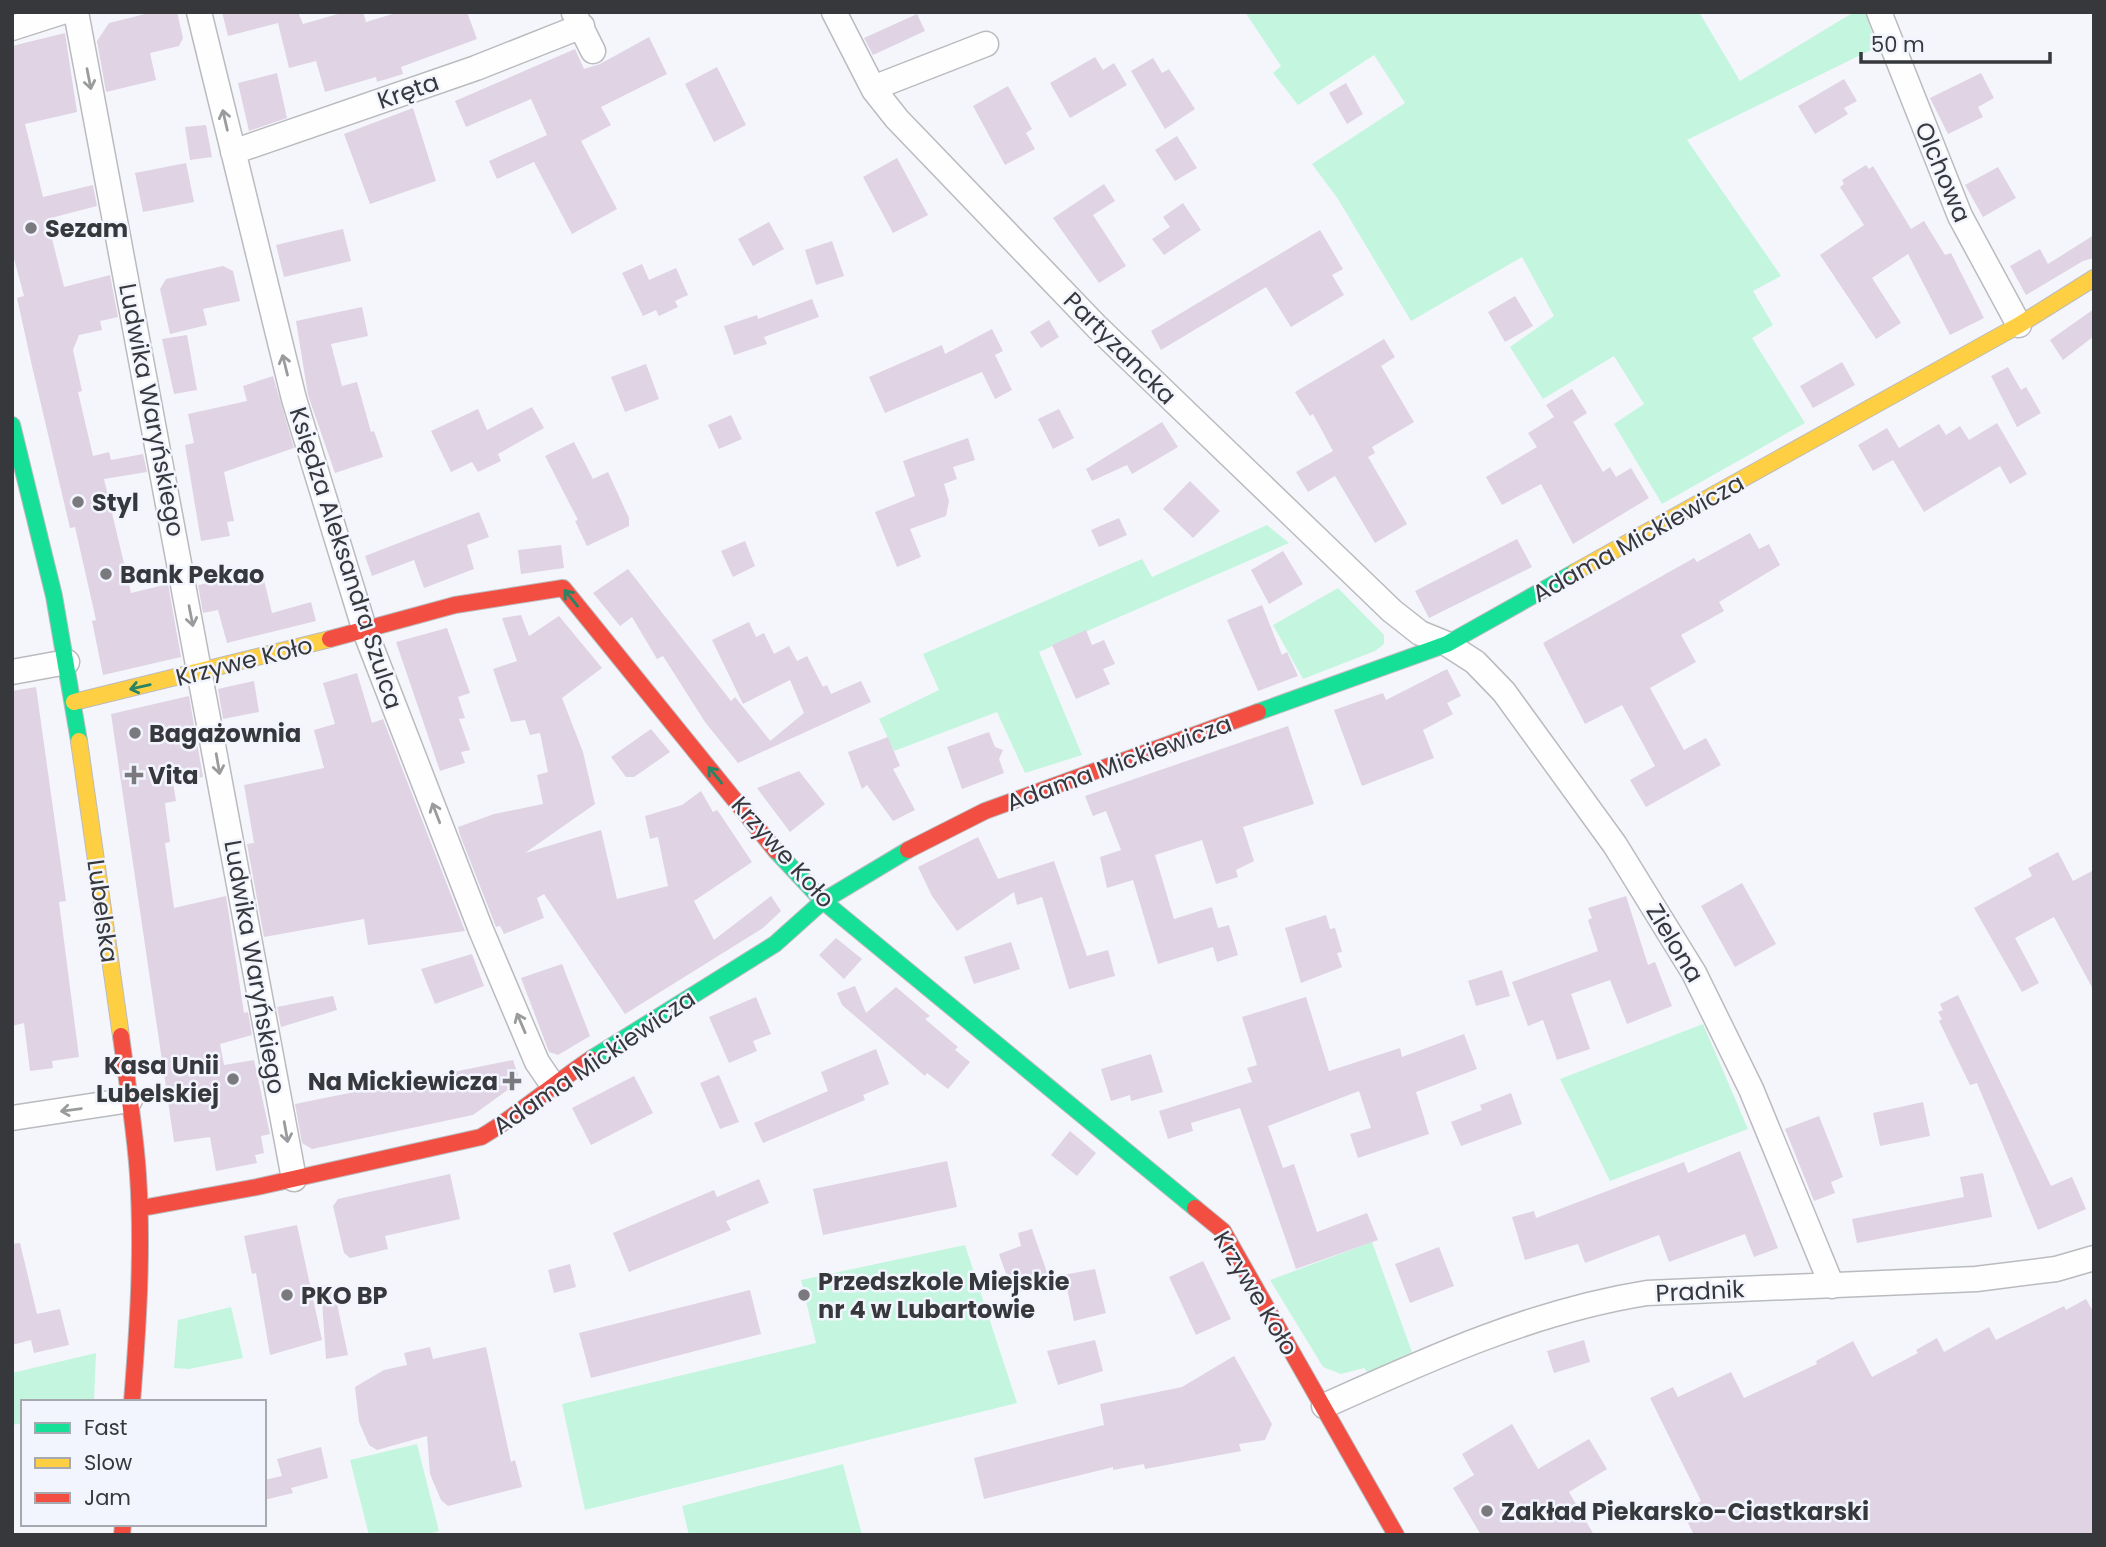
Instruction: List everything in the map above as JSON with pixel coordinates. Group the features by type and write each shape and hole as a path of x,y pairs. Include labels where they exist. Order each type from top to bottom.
{"street":[{"path":"12,27 62,12"},
{"name":"Ludwika Waryńskiego","path":"76,12 294,1179"},
{"name":"Księdza Aleksandra Szulca","path":"199,12 294,399 365,631 481,930 537,1062 552,1084"},
{"name":"Partyzancka","path":"834,12 873,88 897,119 1104,333 1392,611 1420,633 1447,644"},
{"name":"Olchowa","path":"1879,12 1960,216 2019,325"},
{"path":"578,19 593,51"},
{"name":"Kręta","path":"233,152 476,68 578,19"},
{"path":"873,88 986,44"},
{"name":"Adama Mickiewicza","path":"142,1208 294,1179 481,1137 514,1118 552,1084 775,944 822,901 862,875 985,811 1447,644 2019,325 2094,278"},
{"name":"Lubelska","path":"12,425 74,702 130,1100 142,1208 142,1278 132,1400"},
{"name":"Krzywe Koło","path":"74,702 201,673 455,605 563,588 788,866 822,901 1223,1231 1324,1406 1350,1459 1396,1535"},
{"name":"Zielona","path":"1447,644 1475,662 1504,692 1615,845 1694,973 1751,1089 1832,1286"},
{"path":"12,672 66,662"},
{"path":"12,1118 130,1100"},
{"name":"Pradnik","path":"1324,1406 1448,1352 1557,1312 1604,1300 1647,1293 1976,1279 2056,1269 2094,1258"}],"green space":[{"path":"1245,12 1699,12 1740,81 1854,12 1865,12 1877,47 1687,140 1781,276 1753,291 1773,325 1752,338 1805,423 1662,504 1614,424 1644,404 1614,356 1543,399 1510,347 1554,316 1522,257 1411,321 1338,199 1312,164 1405,103 1374,55 1298,105 1273,73 1281,66"},
{"path":"1267,525 1289,543 1039,652 1082,755 1025,773 997,712 894,751 879,719 939,690 923,654 1142,559 1152,577"},
{"path":"1338,588 1384,635 1384,644 1375,651 1303,679 1273,625"},
{"path":"1703,1024 1748,1129 1610,1181 1560,1079"},
{"path":"1372,1242 1412,1352 1368,1373 1364,1368 1341,1374 1323,1367 1270,1280"},
{"path":"965,1245 1017,1403 585,1510 562,1404 816,1343 801,1280"},
{"path":"231,1307 243,1358 189,1369 174,1368 178,1320"},
{"path":"96,1353 94,1400 21,1400 21,1423 12,1425 12,1373"},
{"path":"417,1444 439,1531 424,1535 369,1535 350,1460"},
{"path":"843,1464 862,1535 689,1535 682,1506"}],"building":[{"path":"153,12 177,12 183,38 179,46 150,53 156,80 106,92 97,41 109,23"},
{"path":"222,12 298,12 303,24 345,12 363,12 366,22 399,12 467,12 477,39 401,67 403,74 377,82 376,77 325,92 316,61 289,68 278,23 228,36"},
{"path":"917,14 925,31 873,55 864,38"},
{"path":"65,33 77,112 25,124 43,197 93,185 97,206 47,219 64,287 110,275 118,317 100,321 102,330 79,335 73,350 82,391 78,392 93,456 109,452 111,460 143,454 147,472 104,479 131,593 168,584 181,657 103,675 92,621 96,620 75,527 70,528 17,298 24,296 12,251 12,46"},
{"path":"649,37 667,74 601,107 611,125 581,141 617,209 572,234 534,162 497,179 489,161 547,135 531,99 466,127 455,101 575,49 584,69 600,64"},
{"path":"1095,57 1103,70 1114,63 1127,85 1070,118 1050,83"},
{"path":"1153,58 1162,73 1169,69 1195,109 1165,129 1131,71"},
{"path":"717,67 746,125 714,142 685,84"},
{"path":"277,73 287,118 249,131 238,83"},
{"path":"1981,73 1994,98 1978,107 1983,117 1948,134 1930,98"},
{"path":"1844,79 1857,101 1844,108 1848,114 1815,134 1798,106"},
{"path":"1346,83 1363,114 1347,124 1329,93"},
{"path":"1008,86 1032,129 1026,133 1035,149 1005,165 973,106"},
{"path":"413,108 436,181 370,204 344,134"},
{"path":"206,125 212,157 190,160 185,127"},
{"path":"1177,136 1197,168 1175,181 1155,150"},
{"path":"897,158 928,215 893,233 863,177"},
{"path":"186,163 194,202 143,212 135,173"},
{"path":"1866,165 1869,169 1873,166 1911,229 1924,221 1945,255 1951,253 1984,318 1950,335 1908,254 1872,278 1901,323 1876,339 1820,255 1864,225 1840,187 1844,184 1842,180"},
{"path":"1998,167 2016,198 1983,217 1965,185"},
{"path":"1104,184 1115,201 1093,215 1126,266 1099,283 1053,218"},
{"path":"1183,203 1201,230 1164,255 1152,239 1170,227 1163,217"},
{"path":"769,222 784,249 753,266 738,239"},
{"path":"343,229 351,261 284,277 276,245"},
{"path":"1320,230 1343,269 1332,275 1344,295 1291,327 1266,287 1161,350 1151,331"},
{"path":"2094,235 2094,258 2083,261 2026,295 2010,266 2040,249 2048,264"},
{"path":"832,241 844,276 816,285 805,250"},
{"path":"642,264 649,280 676,268 688,295 675,301 678,307 659,316 656,310 643,316 622,273"},
{"path":"223,266 233,271 240,301 203,309 207,325 170,334 160,289 166,279"},
{"path":"1515,296 1533,326 1505,342 1488,312"},
{"path":"812,299 819,317 764,337 767,344 734,355 724,326 757,315 758,319"},
{"path":"362,307 368,336 331,344 342,386 357,382 371,432 374,431 383,457 335,473 308,395 296,321"},
{"path":"2094,309 2094,336 2063,360 2050,340"},
{"path":"1049,320 1059,337 1041,348 1030,332"},
{"path":"992,329 1003,351 995,355 1012,390 995,399 982,372 885,413 869,377 942,345 945,354"},
{"path":"187,335 197,390 174,394 162,339"},
{"path":"1384,339 1395,357 1381,366 1414,422 1372,447 1375,453 1368,457 1407,524 1375,543 1335,476 1308,492 1296,472 1333,451 1313,414 1310,416 1295,392"},
{"path":"1842,362 1855,385 1813,408 1800,386"},
{"path":"646,364 659,399 625,412 611,377"},
{"path":"2008,367 2021,390 2026,387 2041,413 2017,427 1991,376"},
{"path":"273,376 294,448 224,472 234,521 227,522 230,536 201,541 185,445 194,443 188,414 247,401 243,386"},
{"path":"1572,389 1587,413 1573,422 1603,472 1610,467 1616,477 1631,468 1649,498 1573,544 1541,484 1502,505 1486,477 1537,447 1528,433 1554,417 1546,405"},
{"path":"532,407 544,428 498,454 501,461 478,472 472,462 451,472 431,431 478,409 487,430"},
{"path":"1059,409 1074,438 1053,449 1038,419"},
{"path":"731,415 742,439 719,449 708,425"},
{"path":"1162,422 1178,447 1132,474 1127,465 1092,481 1086,469"},
{"path":"1997,423 2027,474 2010,484 2000,466 1924,512 1893,460 1873,471 1858,445 1887,428 1899,448 1939,424 1946,435 1960,426 1969,440"},
{"path":"968,438 975,460 953,467 957,479 944,484 949,501 946,516 910,529 921,557 897,567 875,512 915,496 903,461"},
{"path":"574,442 593,479 608,472 629,518 629,526 587,546 575,521 578,520 545,456"},
{"path":"1190,481 1220,511 1193,538 1163,509"},
{"path":"479,512 489,537 467,545 474,569 424,588 414,560 372,576 365,556"},
{"path":"1119,518 1127,535 1099,547 1091,530"},
{"path":"1750,533 1759,549 1769,544 1780,565 1719,602 1724,611 1681,635 1696,662 1650,688 1684,750 1706,738 1721,765 1646,807 1630,780 1655,766 1622,705 1585,724 1543,643 1694,558 1697,562"},
{"path":"1517,539 1532,567 1429,618 1415,591"},
{"path":"745,541 755,566 733,577 721,551"},
{"path":"561,545 564,568 521,574 518,550"},
{"path":"1283,551 1303,584 1269,604 1251,570"},
{"path":"628,569 731,701 735,697 770,741 804,713 790,680 743,704 712,640 749,622 756,637 764,633 774,654 789,646 797,661 807,656 823,687 827,685 831,694 861,681 871,702 738,763 705,722 663,656 657,659 632,617 620,626 593,593"},
{"path":"262,572 272,613 311,602 316,621 227,643 218,610 203,613 198,585"},
{"path":"1262,605 1282,655 1287,652 1298,676 1258,691 1227,620"},
{"path":"521,615 529,636 559,616 602,668 562,698 583,752 595,804 525,853 601,830 617,899 668,886 658,837 650,839 645,816 682,805 701,791 713,812 717,810 752,862 694,901 714,940 771,896 781,911 763,928 625,1014 544,894 537,898 544,918 504,934 500,926 496,927 460,835 458,827 494,814 543,804 537,775 548,772 540,733 530,735 525,720 511,722 493,669 517,661 502,618"},
{"path":"447,628 470,693 458,697 465,718 459,719 470,750 461,752 465,763 440,771 396,642"},
{"path":"1086,630 1092,645 1104,640 1115,664 1103,669 1110,684 1076,699 1052,645"},
{"path":"1447,669 1461,696 1447,703 1453,714 1423,730 1434,758 1362,786 1334,710 1383,693 1386,700"},
{"path":"357,673 372,723 383,719 465,931 368,945 364,919 264,937 247,844 254,843 244,785 324,768 314,730 335,724 323,683"},
{"path":"254,681 259,712 223,719 218,689"},
{"path":"36,687 66,901 59,902 79,1057 52,1061 53,1068 30,1071 24,1023 12,1026 12,691"},
{"path":"189,696 203,777 173,782 176,801 165,803 170,842 165,843 174,908 226,896 244,1013 248,1012 252,1035 220,1044 224,1065 254,1060 270,1134 261,1136 264,1153 255,1155 257,1163 216,1171 210,1137 174,1142 111,714"},
{"path":"1288,726 1314,804 1243,827 1254,861 1236,870 1238,877 1216,884 1202,840 1155,855 1174,919 1212,907 1218,928 1229,925 1238,955 1217,962 1213,947 1158,964 1133,880 1107,888 1100,857 1121,850 1106,811 1093,816 1085,796"},
{"path":"651,729 670,752 634,777 626,777 611,757"},
{"path":"989,732 995,747 1003,750 999,759 1004,773 962,789 947,747"},
{"path":"888,737 900,766 893,769 915,810 893,821 867,785 862,789 848,752"},
{"path":"799,771 825,804 790,832 757,788"},
{"path":"978,837 998,879 1054,861 1087,956 1108,950 1115,976 1069,989 1042,897 1017,905 1014,892 957,931 932,896 918,867"},
{"path":"2058,852 2073,881 2094,870 2094,991 2054,917 2015,938 2039,983 2022,992 1974,908 2032,876 2028,868"},
{"path":"1742,883 1776,944 1735,967 1701,906"},
{"path":"1626,896 1648,965 1655,962 1672,1006 1627,1024 1610,980 1571,994 1590,1049 1557,1060 1543,1020 1528,1026 1512,982 1598,951 1588,920 1592,918 1588,908"},
{"path":"1326,915 1330,929 1335,928 1342,952 1337,953 1342,967 1301,983 1285,928"},
{"path":"836,938 862,959 844,979 819,955"},
{"path":"1011,942 1020,969 974,984 964,957"},
{"path":"472,954 484,986 435,1004 421,969"},
{"path":"562,964 590,1036 558,1055 549,1052 521,978"},
{"path":"1502,970 1510,996 1476,1006 1468,981"},
{"path":"855,986 866,1013 896,987 930,1016 925,1019 958,1047 955,1050 970,1062 948,1089 927,1073 925,1076 842,1005 837,993"},
{"path":"1958,995 2051,1186 2072,1177 2086,1209 2038,1230 1977,1083 1970,1085 1939,1021 1942,1019 1938,1012 1943,1010 1940,1004"},
{"path":"333,996 337,1010 281,1027 277,1007"},
{"path":"756,997 771,1034 753,1041 757,1051 729,1063 709,1017"},
{"path":"1306,997 1329,1071 1400,1048 1402,1057 1464,1034 1477,1069 1416,1092 1429,1134 1358,1158 1350,1134 1371,1128 1359,1091 1268,1126 1283,1168 1294,1164 1317,1232 1367,1213 1378,1240 1296,1269 1240,1108 1191,1123 1193,1131 1168,1139 1159,1111 1252,1082 1247,1068 1257,1065 1242,1017"},
{"path":"876,1049 889,1084 863,1095 865,1100 763,1143 754,1123 828,1091 821,1072"},
{"path":"1151,1054 1163,1092 1131,1101 1130,1095 1111,1101 1101,1069"},
{"path":"513,1060 518,1075 513,1086 473,1115 312,1149 302,1143 295,1104"},
{"path":"719,1075 739,1122 720,1129 700,1083"},
{"path":"634,1076 653,1113 591,1145 572,1108"},
{"path":"1511,1093 1522,1124 1461,1146 1451,1122 1482,1110 1480,1105"},
{"path":"1923,1102 1930,1136 1880,1146 1873,1113"},
{"path":"1819,1116 1843,1177 1831,1182 1835,1193 1814,1201 1785,1129"},
{"path":"1070,1131 1096,1153 1077,1176 1051,1155"},
{"path":"1740,1151 1778,1248 1754,1257 1745,1234 1669,1262 1659,1235 1585,1263 1578,1244 1525,1260 1512,1217 1534,1211 1536,1218 1684,1162 1688,1173"},
{"path":"947,1161 957,1207 823,1235 813,1189"},
{"path":"1983,1173 1992,1217 1857,1243 1852,1219 1964,1197 1960,1177"},
{"path":"450,1174 460,1219 385,1236 388,1249 350,1258 344,1253 333,1206 338,1199"},
{"path":"759,1179 769,1203 726,1221 731,1230 629,1272 613,1233 714,1190 717,1197"},
{"name":"PKO BP","path":"297,1225 322,1340 270,1355 256,1273 252,1274 244,1236"},
{"path":"1032,1229 1051,1284 1013,1294 999,1254 1021,1246 1018,1233"},
{"path":"20,1243 37,1314 60,1309 69,1345 34,1353 31,1340 12,1345 12,1244"},
{"path":"1439,1247 1454,1286 1410,1303 1395,1264"},
{"path":"1203,1261 1231,1319 1196,1335 1169,1277"},
{"path":"570,1264 576,1287 554,1293 548,1270"},
{"path":"1095,1269 1106,1313 1074,1321 1064,1275"},
{"path":"333,1285 348,1355 326,1359 321,1286"},
{"path":"750,1290 761,1334 591,1378 579,1333"},
{"path":"2086,1299 2094,1313 2094,1535 1694,1535 1682,1511 1701,1501 1650,1398 1673,1387 1678,1397 1731,1372 1744,1398 1817,1364 1816,1361 1853,1341 1872,1377 1918,1353 1916,1350 1937,1338 1944,1352 1989,1327 1996,1340 2064,1306 2066,1310"},
{"path":"1095,1340 1103,1371 1058,1385 1047,1351"},
{"path":"1584,1340 1590,1362 1554,1373 1547,1351"},
{"path":"430,1347 433,1359 486,1347 511,1462 515,1460 522,1487 448,1506 441,1500 430,1474 427,1436 377,1450 369,1445 359,1422 355,1387 384,1370 407,1365 404,1353"},
{"path":"1234,1356 1272,1424 1265,1440 1239,1444 1241,1451 1145,1469 1144,1464 1113,1470 1113,1467 984,1499 974,1458 1104,1425 1100,1404 1182,1387"},
{"path":"1512,1424 1538,1469 1589,1439 1607,1469 1569,1492 1594,1535 1481,1535 1453,1488 1474,1475 1462,1454"},
{"path":"321,1447 328,1478 291,1488 293,1493 266,1500 266,1480 282,1476 277,1459"}],"traffic: fast":[{"path":"12,425 54,596 79,741"},
{"path":"1258,712 1447,644 1575,572"},
{"path":"591,1059 775,944 823,901 908,850"},
{"path":"776,851 823,901 1195,1208"}],"traffic: slow":[{"path":"1575,572 2019,325 2094,278"},
{"path":"74,702 330,639"},
{"path":"79,741 121,1036"}],"traffic: jam":[{"path":"330,639 455,605 563,588 776,851"},
{"path":"908,850 985,811 1258,712"},
{"path":"121,1036 135,1140 140,1232 132,1400"},
{"path":"142,1208 257,1187 481,1137 591,1059"},
{"path":"1195,1208 1223,1231 1396,1535"},
{"path":"122,1535 123,1526"}],"place":[{"name":"Sezam","path":"31,228"},
{"name":"Styl","path":"78,502"},
{"name":"Bank Pekao","path":"106,574"},
{"name":"Bagażownia","path":"135,733"},
{"name":"Vita","path":"134,775"},
{"name":"Kasa Unii Lubelskiej","path":"233,1079"},
{"name":"Na Mickiewicza","path":"512,1081"},
{"name":"PKO BP","path":"287,1295"},
{"name":"Przedszkole Miejskie nr 4 w Lubartowie","path":"804,1295"},
{"name":"Zakład Piekarsko-Ciastkarski","path":"1487,1511"}]}
